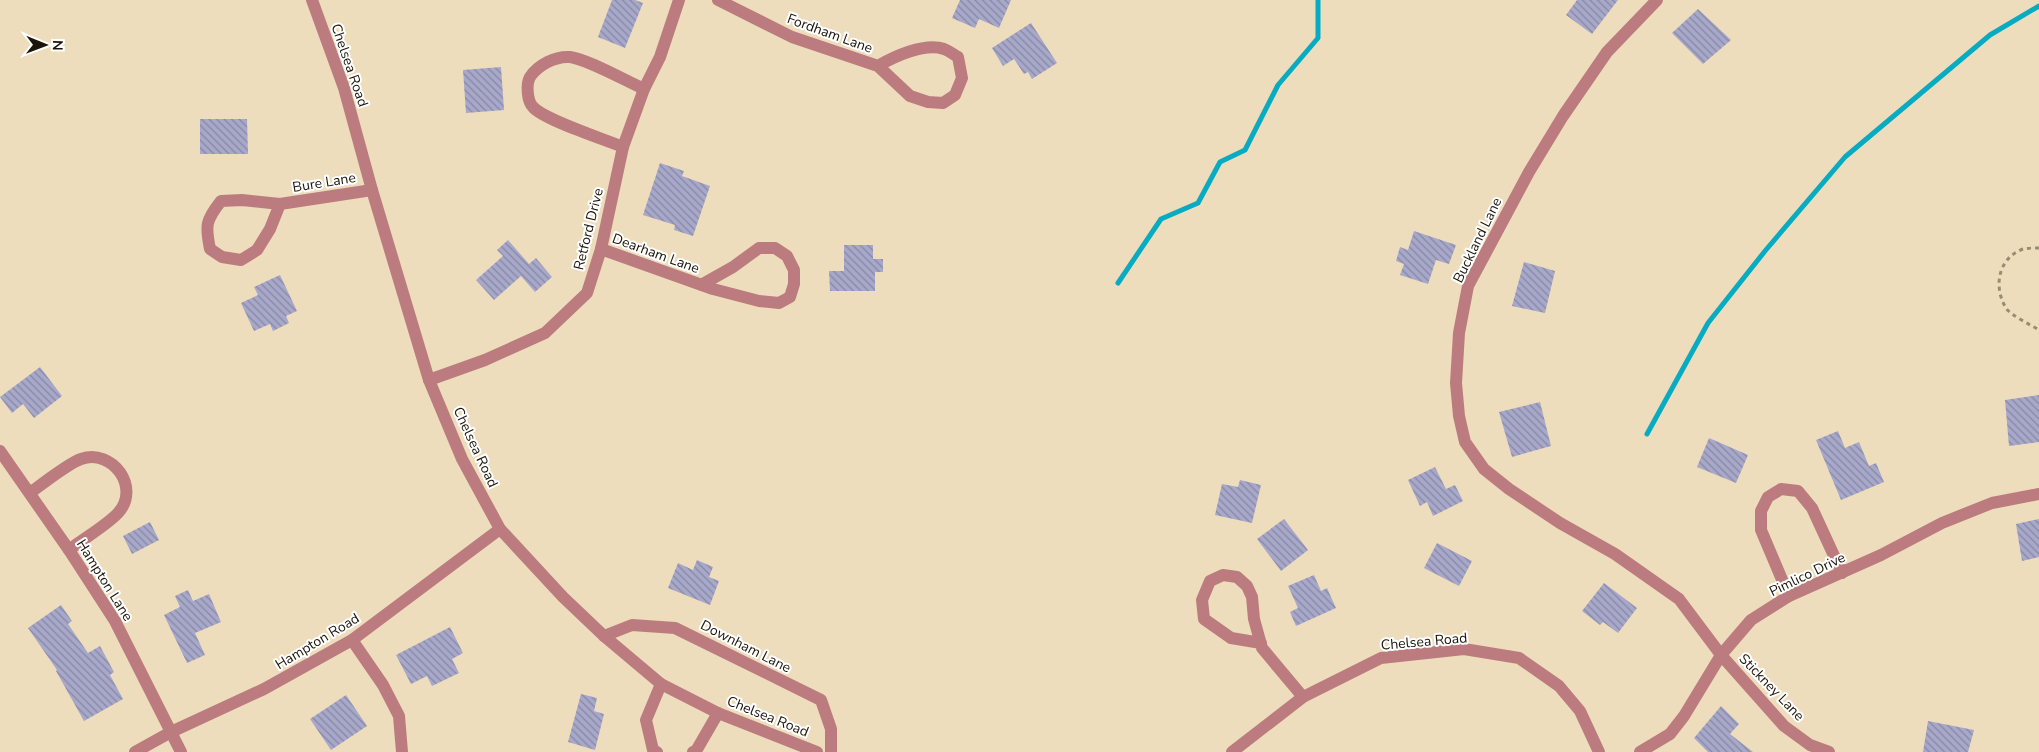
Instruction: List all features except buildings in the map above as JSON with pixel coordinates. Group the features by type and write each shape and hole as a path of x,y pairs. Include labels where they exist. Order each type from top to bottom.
{"street":[{"name":"Chelsea Road","path":"312,0 344,88 372,190 429,380 462,459 500,529 562,597 604,636 661,684 718,712 817,752"},
{"name":"Retford Drive","path":"429,380 485,360 545,333 587,293 601,249 623,147 644,89 660,57 679,0"},
{"name":"Fordham Lane","path":"718,0 792,38 878,66 910,96 928,102 943,103 955,95 962,78 958,56 942,48 917,50 896,56 878,66"},
{"name":"Buckland Lane","path":"1657,0 1608,52 1563,116 1529,172 1468,286 1459,333 1456,383 1459,416 1465,442 1484,469 1509,489 1560,523 1615,554 1679,599 1721,655"},
{"path":"623,147 543,115 531,106 528,89 530,78 537,69 552,59 570,57 644,89"},
{"name":"Bure Lane","path":"280,204 270,229 257,250 241,260 222,257 210,249 206,230 209,216 221,201 242,200 280,204 372,190"},
{"name":"Dearham Lane","path":"601,249 701,285 759,301 779,303 790,297 794,284 794,270 787,256 775,248 759,248 733,267 701,285"},
{"name":"Hampton Lane","path":"0,451 30,492 115,621 181,752"},
{"path":"30,492 80,459 95,456 109,460 120,472 126,486 125,502 118,513 69,550"},
{"path":"1789,596 1761,530 1761,511 1768,497 1782,489 1798,491 1812,508 1842,573"},
{"name":"Pimlico Drive","path":"1640,752 1670,734 1684,716 1721,655 1751,620 1789,596 1881,555 1942,523 1992,503 2039,494"},
{"name":"Hampton Road","path":"135,752 171,732 264,689 352,640 500,529"},
{"path":"1261,643 1231,638 1204,619 1202,600 1210,581 1223,575 1238,577 1247,586 1252,597 1254,619 1261,643 1262,648 1303,698"},
{"name":"Downham Lane","path":"604,636 632,625 675,628 821,700 831,729 831,752"},
{"path":"352,640 383,685 399,716 402,752"},
{"name":"Chelsea Road","path":"1232,752 1303,698 1380,658 1464,649 1519,658 1559,686 1580,711 1599,752"},
{"name":"Stickney Lane","path":"1721,655 1784,726 1810,745 1829,752"},
{"path":"657,752 653,750 646,720 661,684"},
{"path":"693,752 696,751 718,712"}],"path":[{"path":"2039,248 2024,249 2011,256 2001,267 1998,289 2007,310 2039,330"}],"waterway":[{"path":"1118,283 1161,219 1198,203 1220,162 1245,150 1278,85 1318,38 1318,0"},
{"path":"1647,434 1708,323 1765,251 1845,157 1990,35 2039,6"}]}
